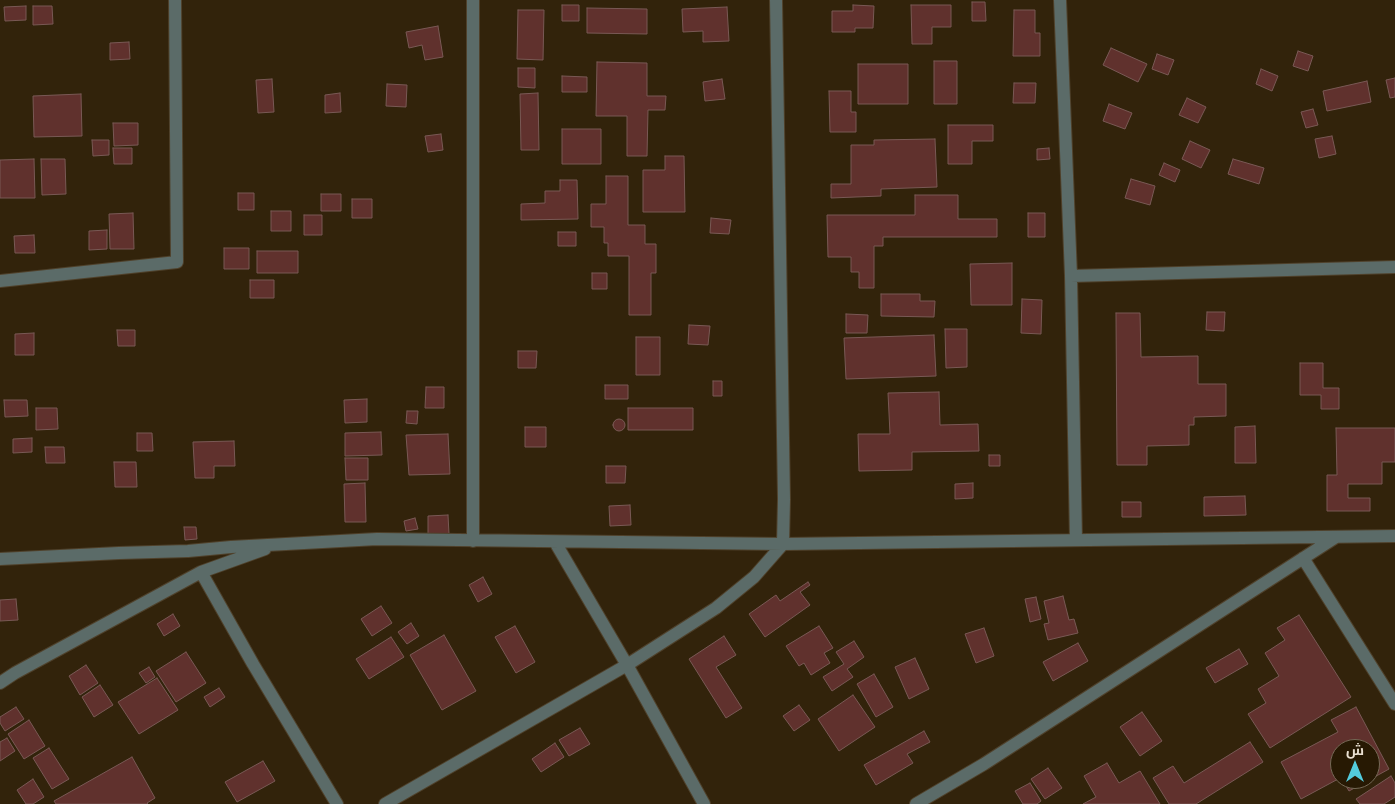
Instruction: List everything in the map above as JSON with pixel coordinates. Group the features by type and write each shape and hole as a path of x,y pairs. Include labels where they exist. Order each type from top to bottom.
{"street":[{"path":"0,281 177,262 175,0"},
{"path":"473,0 473,541"},
{"path":"385,804 627,665 716,608 754,577 783,544 784,499 776,0"},
{"path":"1060,0 1070,276 1076,540"},
{"path":"1070,276 1395,267"},
{"path":"0,559 188,552 232,547 377,540 783,544 1395,536"},
{"path":"916,804 984,764 1337,537"},
{"path":"556,542 704,804"},
{"path":"0,683 15,673 201,572 280,544"},
{"path":"1303,558 1395,704"},
{"path":"201,572 253,664 337,804"}],"building":[{"path":"972,2 985,2 986,21 972,21"},
{"path":"562,5 579,5 579,21 562,21"},
{"path":"853,5 874,6 873,28 855,28 855,32 832,32 832,11 853,11"},
{"path":"911,5 951,5 951,27 932,27 932,44 912,44"},
{"path":"26,6 26,20 5,21 4,7"},
{"path":"33,6 52,6 53,24 33,25"},
{"path":"727,7 729,41 703,42 703,31 683,32 682,9"},
{"path":"587,8 647,9 647,34 587,33"},
{"path":"518,10 544,10 543,60 517,59"},
{"path":"1014,10 1035,10 1035,33 1040,33 1040,56 1013,56"},
{"path":"438,26 443,57 425,60 422,45 409,48 406,32"},
{"path":"129,42 130,59 110,60 110,43"},
{"path":"1111,48 1147,64 1138,82 1103,65"},
{"path":"1298,51 1313,56 1308,71 1293,66"},
{"path":"1157,54 1174,60 1168,75 1152,69"},
{"path":"934,61 957,61 957,104 934,104"},
{"path":"597,62 647,63 647,96 666,96 665,110 648,110 647,156 627,156 627,116 596,116"},
{"path":"858,64 908,64 908,104 858,104"},
{"path":"518,68 535,68 535,88 518,87"},
{"path":"1261,69 1278,76 1272,91 1256,84"},
{"path":"562,76 587,77 587,92 562,92"},
{"path":"1395,78 1395,97 1390,98 1386,80"},
{"path":"272,79 274,112 258,113 256,80"},
{"path":"722,79 725,99 705,101 703,82"},
{"path":"1367,81 1371,102 1327,111 1323,91"},
{"path":"1014,83 1036,83 1035,103 1013,103"},
{"path":"387,84 407,85 406,107 386,106"},
{"path":"829,91 851,91 851,112 856,112 856,132 830,132"},
{"path":"340,93 341,112 325,113 325,95"},
{"path":"538,93 539,150 521,150 520,94"},
{"path":"81,94 82,136 34,137 33,96"},
{"path":"1187,98 1206,107 1198,123 1179,115"},
{"path":"1109,104 1132,113 1125,129 1103,121"},
{"path":"1313,109 1318,125 1306,128 1301,112"},
{"path":"113,123 138,123 138,145 114,146"},
{"path":"948,125 993,125 993,141 972,141 972,164 948,164"},
{"path":"562,129 601,129 601,164 562,164"},
{"path":"441,134 443,150 428,152 425,136"},
{"path":"1332,136 1336,154 1319,158 1315,139"},
{"path":"935,139 937,187 881,189 881,196 831,198 831,184 851,184 851,145 874,145 874,140"},
{"path":"92,140 109,140 109,155 93,156"},
{"path":"1190,141 1210,150 1201,168 1182,159"},
{"path":"113,148 132,148 132,164 114,164"},
{"path":"1049,148 1050,159 1037,160 1037,149"},
{"path":"665,156 684,156 685,212 643,212 643,170 665,170"},
{"path":"34,159 35,198 0,198 0,160"},
{"path":"41,159 65,159 66,194 42,195"},
{"path":"1233,159 1264,168 1259,184 1228,174"},
{"path":"1164,163 1180,170 1175,182 1159,175"},
{"path":"606,176 628,176 628,225 645,225 645,244 656,244 656,273 651,273 651,315 629,315 629,256 608,256 608,243 604,243 604,227 591,227 591,204 606,204"},
{"path":"1131,179 1155,186 1150,205 1125,198"},
{"path":"560,180 577,180 578,219 521,220 521,204 545,203 545,191 560,191"},
{"path":"238,193 254,193 254,210 238,210"},
{"path":"321,194 341,194 341,211 321,211"},
{"path":"915,195 958,195 958,219 997,219 997,237 883,237 883,246 874,246 874,288 859,288 859,272 851,272 851,257 828,257 827,215 915,215"},
{"path":"352,199 372,199 372,218 352,218"},
{"path":"271,211 291,211 291,231 271,231"},
{"path":"133,213 134,249 110,249 109,214"},
{"path":"1028,213 1045,213 1045,237 1028,237"},
{"path":"304,215 322,215 322,235 304,235"},
{"path":"711,218 731,220 729,234 710,233"},
{"path":"107,230 107,249 89,250 89,231"},
{"path":"558,232 576,232 576,246 558,246"},
{"path":"34,235 35,253 15,253 14,236"},
{"path":"224,248 249,248 249,269 224,269"},
{"path":"257,251 298,251 298,273 257,273"},
{"path":"1012,263 1012,305 971,305 970,264"},
{"path":"592,273 607,273 607,289 592,289"},
{"path":"250,280 274,280 274,298 250,298"},
{"path":"881,294 920,294 920,301 935,301 934,317 881,316"},
{"path":"1022,299 1042,300 1041,334 1021,333"},
{"path":"1207,312 1225,312 1224,331 1206,330"},
{"path":"1116,313 1140,313 1141,357 1198,356 1198,384 1226,384 1226,416 1194,417 1194,425 1189,425 1189,445 1147,446 1147,465 1117,465"},
{"path":"846,314 868,315 867,333 846,333"},
{"path":"689,325 710,326 708,345 688,344"},
{"path":"945,329 967,329 967,367 946,368"},
{"path":"117,330 135,330 135,346 118,346"},
{"path":"34,333 34,355 15,355 15,334"},
{"path":"934,335 936,376 846,379 844,338"},
{"path":"636,337 660,337 660,375 636,375"},
{"path":"518,351 537,351 536,368 518,368"},
{"path":"1300,363 1323,363 1323,388 1339,388 1339,409 1321,409 1321,395 1300,395"},
{"path":"713,381 722,381 722,396 713,396"},
{"path":"605,385 628,385 628,399 605,399"},
{"path":"426,387 444,387 444,408 425,408"},
{"path":"939,392 940,425 978,424 979,451 912,452 912,470 859,471 858,434 890,434 888,393"},
{"path":"367,399 367,422 345,423 344,400"},
{"path":"4,400 27,400 28,416 5,417"},
{"path":"36,408 57,408 58,429 36,430"},
{"path":"628,408 693,408 693,430 628,430"},
{"path":"407,411 418,411 417,424 406,423"},
{"path":"619,419 625,425 619,431 613,425"},
{"path":"1255,426 1256,463 1235,463 1235,427"},
{"path":"525,427 546,427 546,447 525,447"},
{"path":"1336,428 1395,428 1395,462 1382,462 1382,484 1348,484 1348,498 1370,498 1370,511 1327,511 1327,475 1337,475"},
{"path":"381,432 382,455 345,456 345,433"},
{"path":"137,433 152,433 153,451 137,451"},
{"path":"448,434 450,474 409,475 406,435"},
{"path":"32,438 32,452 13,453 13,439"},
{"path":"234,441 235,466 214,466 214,478 195,478 193,442"},
{"path":"45,447 64,447 65,463 46,463"},
{"path":"989,455 1000,455 1000,466 989,466"},
{"path":"345,458 368,458 368,480 346,480"},
{"path":"114,462 136,462 137,487 115,487"},
{"path":"606,466 626,466 625,483 606,483"},
{"path":"365,483 366,522 345,522 344,484"},
{"path":"973,483 973,498 955,499 955,484"},
{"path":"1245,496 1246,515 1204,516 1204,497"},
{"path":"1122,502 1141,502 1141,517 1122,517"},
{"path":"630,505 631,525 610,526 609,506"},
{"path":"448,515 449,534 428,534 428,516"},
{"path":"415,518 418,529 406,531 404,521"},
{"path":"184,527 196,527 197,539 185,540"},
{"path":"483,577 492,594 478,602 469,585"},
{"path":"808,582 810,585 800,592 810,605 765,637 749,614 776,595 780,601"},
{"path":"1063,596 1069,620 1074,619 1078,633 1048,640 1044,624 1049,623 1044,601"},
{"path":"1036,597 1041,619 1030,622 1025,599"},
{"path":"16,599 18,620 0,621 0,600"},
{"path":"381,606 392,623 372,636 361,619"},
{"path":"173,614 180,626 164,636 157,624"},
{"path":"1299,615 1351,697 1270,748 1248,714 1266,703 1258,689 1279,676 1265,653 1285,640 1277,628"},
{"path":"411,623 419,636 407,644 398,632"},
{"path":"515,626 535,662 516,673 495,637"},
{"path":"819,626 833,648 824,653 830,663 811,675 804,663 799,666 786,646"},
{"path":"984,628 994,656 976,663 965,634"},
{"path":"444,635 476,691 442,710 410,655"},
{"path":"724,636 736,655 716,667 742,708 726,718 689,659"},
{"path":"391,637 404,657 369,679 356,659"},
{"path":"854,641 864,657 847,669 853,677 832,691 823,677 844,664 836,652"},
{"path":"1078,643 1088,661 1053,681 1043,662"},
{"path":"1239,649 1248,664 1215,683 1206,668"},
{"path":"186,652 206,683 176,702 156,671"},
{"path":"915,658 929,689 909,699 895,667"},
{"path":"86,665 98,683 80,695 69,676"},
{"path":"149,667 155,677 146,683 139,673"},
{"path":"874,674 893,707 876,717 857,684"},
{"path":"157,678 178,710 139,734 118,702"},
{"path":"100,685 113,705 94,717 82,697"},
{"path":"219,688 225,697 210,707 204,697"},
{"path":"853,695 875,727 839,751 818,719"},
{"path":"799,705 810,720 794,731 783,716"},
{"path":"16,707 24,719 5,731 0,723 0,717"},
{"path":"1356,707 1373,739 1330,739 1330,783 1301,799 1281,762 1338,732 1331,720"},
{"path":"1142,712 1162,741 1140,756 1120,727"},
{"path":"29,720 45,746 24,759 8,734"},
{"path":"580,728 590,744 569,756 559,740"},
{"path":"924,731 930,742 907,754 913,763 876,785 864,765"},
{"path":"7,738 15,751 0,761 0,742"},
{"path":"1250,742 1263,762 1196,804 1169,804 1153,778 1173,766 1184,783"},
{"path":"555,743 564,757 541,772 532,759"},
{"path":"49,748 69,779 52,789 33,758"},
{"path":"1380,752 1389,769 1380,774"},
{"path":"132,757 155,798 148,804 56,804 54,801"},
{"path":"263,761 275,781 237,802 225,782"},
{"path":"1107,763 1119,783 1140,771 1160,804 1083,804 1096,797 1084,776"},
{"path":"1048,768 1062,788 1045,799 1031,779"},
{"path":"1391,776 1395,783 1395,797 1384,804 1360,804 1356,799 1371,789 1380,789 1380,783"},
{"path":"33,779 44,797 33,804 26,804 17,790"},
{"path":"1030,783 1041,801 1037,804 1023,804 1015,791"}]}
